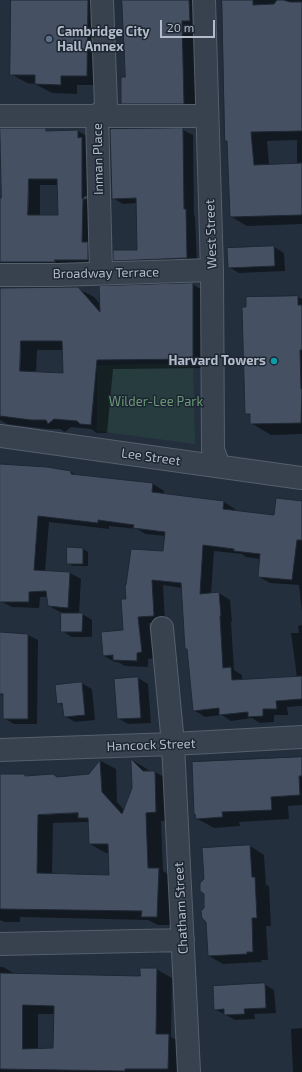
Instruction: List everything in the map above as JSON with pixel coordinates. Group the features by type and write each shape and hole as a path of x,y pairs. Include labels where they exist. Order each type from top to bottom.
{"street":[{"name":"Inman Place","path":"101,274 97,115 105,110 106,105 102,0"},
{"name":"West Street","path":"204,0 212,270 213,450 219,466"},
{"path":"0,116 97,115 195,116 207,118"},
{"name":"Broadway Terrace","path":"0,275 101,274 212,270"},
{"name":"Lee Street","path":"0,436 302,478"},
{"name":"Chatham Street","path":"162,628 173,744 189,1072"},
{"name":"Hancock Street","path":"0,750 173,744 302,737"},
{"path":"0,944 183,940"}],"green space":[{"name":"Wilder-Lee Park","path":"193,363 195,444 97,431 97,365"}],"building":[{"name":"Cambridge City Hall Annex","path":"11,0 88,0 87,76 61,76 61,85 35,84 35,75 10,75"},
{"path":"122,0 189,0 190,21 182,21 184,104 121,104 121,77 125,77"},
{"path":"222,0 253,0 253,5 274,4 277,0 302,2 302,131 251,132 254,165 302,163 302,215 230,217 227,141 225,141"},
{"path":"0,128 46,128 46,131 78,130 78,138 82,137 82,199 87,195 87,199 83,199 82,242 88,242 88,260 54,260 56,262 0,262","holes":["29,179 57,179 58,215 28,215"]},
{"path":"183,128 184,209 186,209 187,258 113,261 113,250 137,250 136,198 112,199 110,129"},
{"path":"274,246 275,266 228,268 227,248"},
{"path":"193,283 193,359 97,360 91,425 80,424 77,421 54,419 48,424 46,420 31,420 0,416 0,288 78,287 100,312 99,286","holes":["21,341 62,341 63,373 20,371"]},
{"name":"Harvard Towers","path":"298,296 298,305 302,305 302,350 300,350 302,389 301,423 250,424 250,414 245,414 242,307 246,307 246,297"},
{"path":"0,464 47,467 71,471 71,474 153,483 152,492 224,501 223,509 274,515 276,498 302,501 302,540 297,540 292,580 258,577 260,554 203,545 200,594 219,592 223,668 231,667 232,680 302,676 302,699 276,701 277,709 263,709 263,716 248,717 248,712 219,715 219,708 193,711 187,649 185,649 181,583 152,580 154,616 138,617 142,652 137,653 137,661 113,660 113,655 103,656 101,632 123,630 121,599 126,599 125,585 131,549 163,551 165,532 133,528 134,525 98,520 98,523 38,516 34,570 70,572 68,608 48,606 46,591 29,592 29,602 0,602"},
{"path":"67,547 83,548 83,564 67,564"},
{"path":"61,613 83,613 82,632 61,632"},
{"path":"0,632 28,634 28,719 3,719 3,694 0,694"},
{"path":"138,677 141,718 117,719 114,679"},
{"path":"82,682 85,715 64,717 62,703 57,704 55,685"},
{"path":"302,757 302,776 299,776 300,795 271,797 272,810 222,812 223,817 196,819 194,814 192,762"},
{"path":"131,759 143,771 155,771 156,812 146,813 148,868 159,868 157,917 141,917 142,911 0,909 0,774 25,774 25,776 53,774 57,777 89,774 100,760 102,792 122,814 132,788","holes":["78,813 78,818 88,818 89,844 108,844 109,875 37,873 38,815"]},
{"path":"250,845 252,877 255,877 257,918 252,918 253,952 247,952 247,954 208,956 206,922 202,918 201,911 204,908 204,894 200,891 200,883 204,879 202,848"},
{"path":"140,968 157,968 156,1034 169,1034 168,1069 125,1069 125,1071 0,1069 0,973 140,976","holes":["23,1005 54,1006 53,1048 23,1049"]},
{"path":"265,983 266,1008 244,1009 245,1014 224,1015 224,1009 214,1010 213,986"}],"place":[{"name":"Cambridge City Hall Annex","path":"49,39"},
{"name":"Harvard Towers","path":"274,361"}]}
